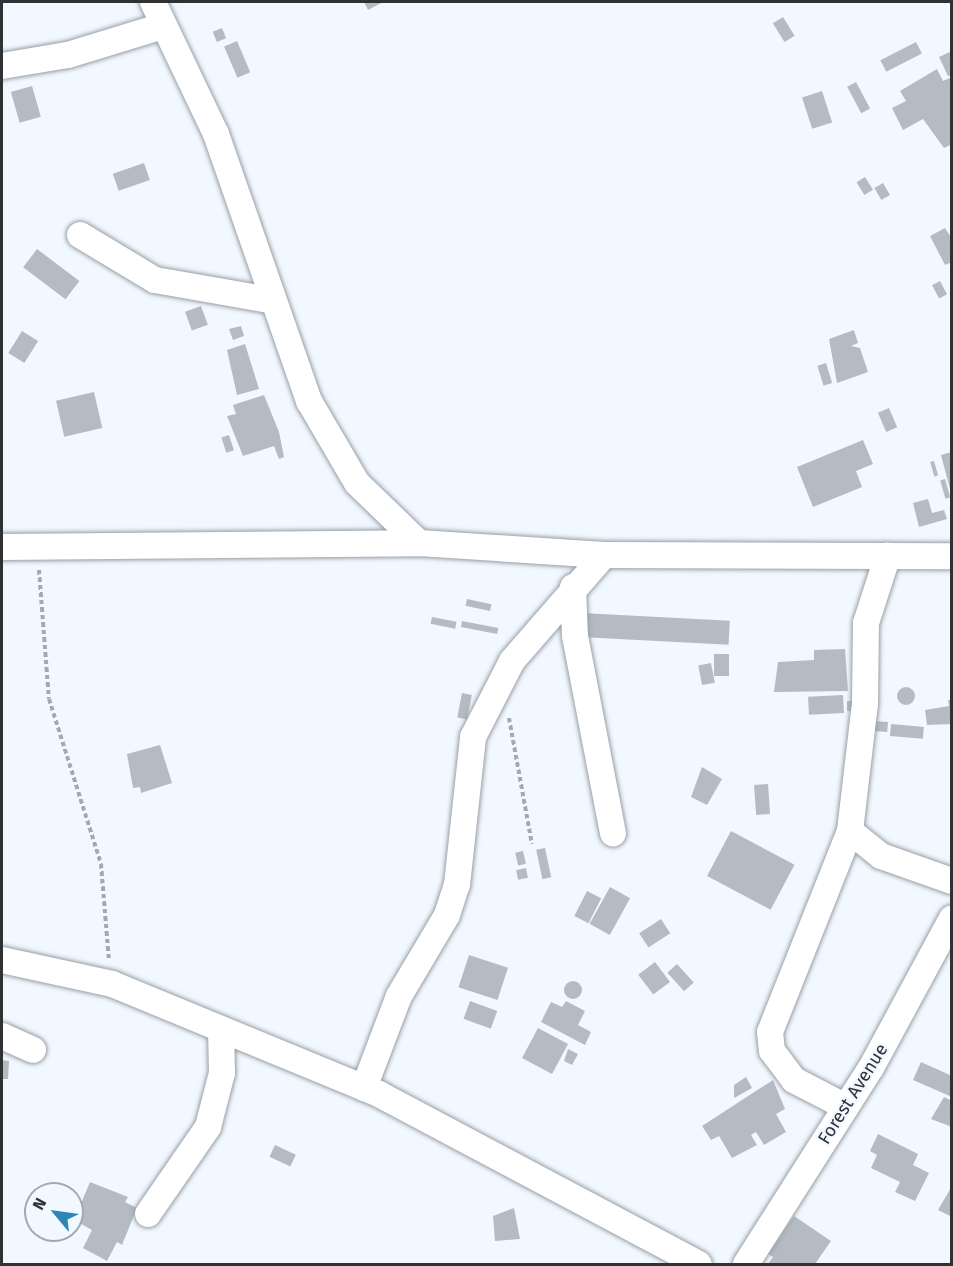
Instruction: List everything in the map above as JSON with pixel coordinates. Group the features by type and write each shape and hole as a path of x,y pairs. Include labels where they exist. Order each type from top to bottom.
{"street":[{"path":"2,66 68,55 157,9 216,134 270,300 309,401 357,483 419,543"},
{"path":"80,235 155,280 270,300"},
{"path":"2,547 419,543 604,555 951,556"},
{"path":"364,1088 399,996 447,915 457,885 465,778 473,737 512,661 573,587 604,555"},
{"path":"846,1107 794,1080 772,1051 770,1032 850,831 865,704 866,623 888,555"},
{"path":"573,587 575,636 613,833"},
{"path":"850,831 881,856 951,881"},
{"name":"Forest Avenue","path":"746,1264 846,1107 939,950 951,918"},
{"path":"2,960 112,984 364,1088 699,1264"},
{"path":"148,1214 208,1127 222,1072 221,1029"},
{"path":"2,1036 33,1050"}],"path":[{"path":"37,548 49,699 101,864 112,984"},
{"path":"493,696 514,734 532,844"}],"building":[{"path":"364,2 383,2 368,10"},
{"path":"783,17 795,36 784,42 773,23"},
{"path":"222,28 226,38 217,42 213,32"},
{"path":"237,41 250,72 237,78 224,46"},
{"path":"916,42 922,54 886,72 880,60"},
{"path":"952,51 952,75 948,76 939,57"},
{"path":"937,69 943,81 952,77 952,144 944,148 923,119 903,130 892,108 906,101 900,91"},
{"path":"856,82 870,108 861,113 847,87"},
{"path":"32,86 41,117 20,123 11,92"},
{"path":"822,91 832,122 812,129 802,97"},
{"path":"144,163 150,180 119,191 113,174"},
{"path":"865,177 873,190 864,195 857,182"},
{"path":"883,183 890,195 881,200 874,188"},
{"path":"945,228 952,239 952,262 945,265 930,236"},
{"path":"37,249 79,281 65,299 23,267"},
{"path":"940,281 947,294 939,298 932,285"},
{"path":"201,306 208,325 192,331 185,312"},
{"path":"241,326 244,336 233,340 229,329"},
{"path":"854,330 858,343 851,346 860,348 868,372 837,383 829,339"},
{"path":"22,331 38,341 24,363 8,353"},
{"path":"245,344 259,389 237,395 227,350"},
{"path":"826,363 832,383 824,386 817,366"},
{"path":"94,392 102,428 64,437 56,401"},
{"path":"264,395 279,432 284,457 279,459 274,446 243,456 227,416 236,414 233,405"},
{"path":"889,408 897,427 886,432 878,413"},
{"path":"229,435 234,450 226,453 221,437"},
{"path":"863,440 873,464 856,471 862,487 813,507 797,467"},
{"path":"952,452 952,493 951,493 941,455"},
{"path":"934,461 938,475 934,477 930,462"},
{"path":"945,479 950,497 945,499 940,480"},
{"path":"928,499 932,513 944,510 947,519 919,527 913,503"},
{"path":"467,599 491,604 490,611 466,606"},
{"path":"582,613 730,621 729,645 581,637"},
{"path":"432,617 457,622 455,629 431,624"},
{"path":"462,621 498,628 497,634 461,627"},
{"path":"845,649 848,691 774,692 778,662 814,660 814,650"},
{"path":"714,654 729,654 729,676 714,676"},
{"path":"711,663 715,683 702,685 698,665"},
{"path":"906,687 912,690 915,696 912,702 906,705 900,702 897,696 900,690"},
{"path":"462,693 472,695 467,719 457,718"},
{"path":"843,695 844,713 809,715 808,697"},
{"path":"948,700 952,700 952,724 927,725 925,710 949,706"},
{"path":"847,701 854,701 854,711 847,711"},
{"path":"874,721 888,722 887,732 873,731"},
{"path":"891,724 924,727 923,739 890,736"},
{"path":"160,745 172,783 141,793 140,787 133,788 127,754"},
{"path":"702,767 722,779 707,805 691,797"},
{"path":"768,784 770,814 756,815 754,785"},
{"path":"731,831 795,865 771,910 707,876"},
{"path":"545,848 551,877 542,879 536,850"},
{"path":"523,851 526,864 518,865 515,853"},
{"path":"526,868 528,878 518,880 516,870"},
{"path":"610,887 630,898 610,935 590,924"},
{"path":"587,891 601,898 589,923 574,916"},
{"path":"661,919 670,933 648,947 639,933"},
{"path":"469,955 508,968 497,1000 458,987"},
{"path":"655,962 670,982 653,995 638,975"},
{"path":"677,964 694,983 684,991 667,973"},
{"path":"573,981 579,984 582,990 579,996 573,999 567,996 564,990 567,984"},
{"path":"470,1001 497,1011 491,1029 464,1019"},
{"path":"566,1001 585,1011 578,1025 591,1032 585,1045 541,1022 551,1002 562,1007"},
{"path":"538,1028 568,1044 552,1074 522,1058"},
{"path":"568,1049 578,1054 572,1065 564,1061"},
{"path":"2,1060 9,1061 8,1079 2,1079"},
{"path":"921,1062 952,1076 952,1097 913,1080"},
{"path":"746,1077 752,1088 734,1098 734,1085"},
{"path":"773,1080 785,1109 776,1114 786,1132 764,1145 756,1132 751,1135 757,1145 732,1158 719,1136 711,1140 702,1126"},
{"path":"944,1097 952,1101 952,1127 931,1119"},
{"path":"878,1134 918,1154 913,1165 929,1173 915,1201 895,1192 900,1182 871,1168 877,1155 870,1151"},
{"path":"275,1145 296,1155 290,1167 270,1157"},
{"path":"90,1182 128,1197 125,1202 137,1208 122,1245 117,1242 107,1261 83,1248 92,1230 84,1226 84,1196"},
{"path":"952,1186 952,1217 938,1210"},
{"path":"514,1208 520,1239 495,1241 493,1216"},
{"path":"794,1216 831,1241 815,1264 768,1264 773,1257 768,1254"}]}
